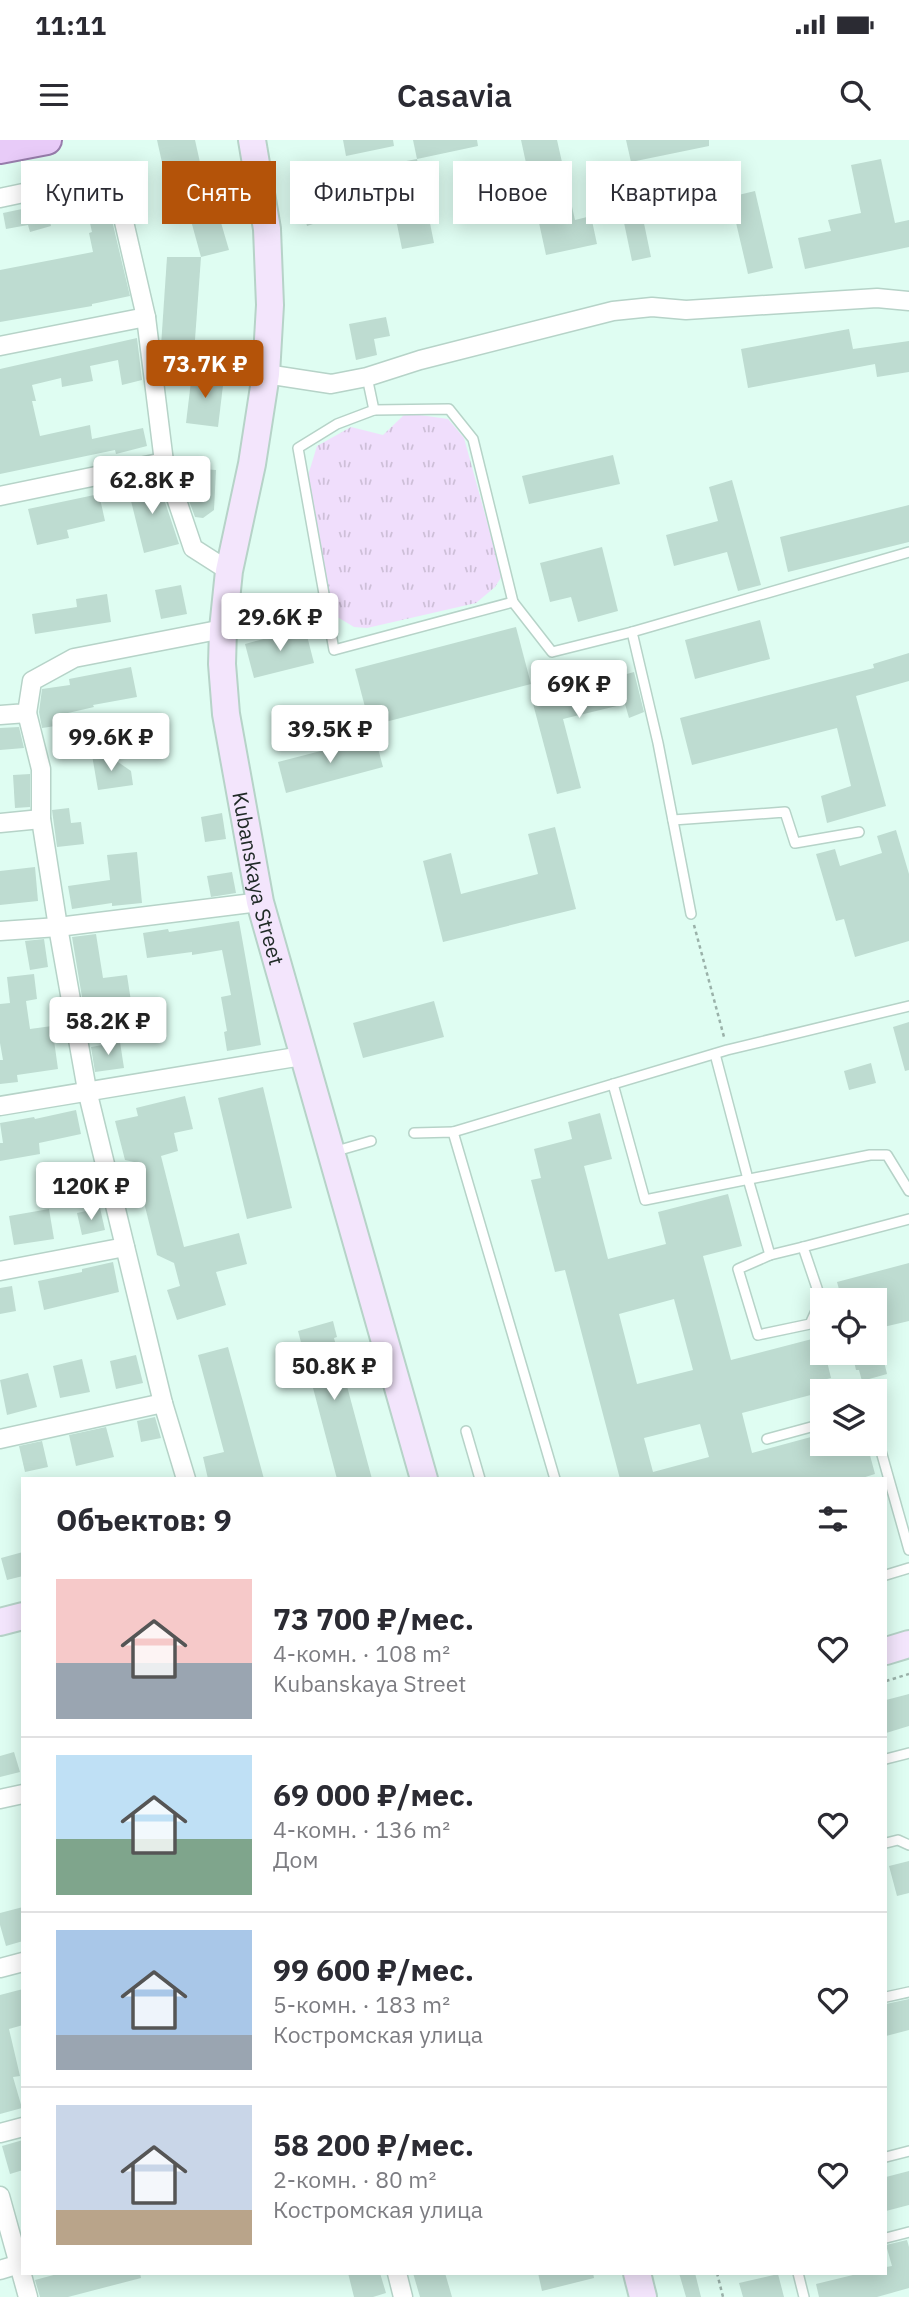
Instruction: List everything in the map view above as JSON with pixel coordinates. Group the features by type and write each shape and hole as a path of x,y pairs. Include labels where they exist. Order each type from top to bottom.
{"main road":[{"path":"0,149 47,140"},
{"name":"Kubanskaya Street","path":"252,140 267,229 270,305 265,374 252,464 229,571 222,664 226,715 260,902 423,1477"},
{"path":"0,1622 21,1617"},
{"path":"887,1651 909,1644"},
{"path":"638,2275 643,2297"}],"street":[{"path":"0,198 113,174 146,317 164,462 193,548 229,571"},
{"path":"265,374 331,384 367,377 420,360 613,310 652,307 686,310 877,298 909,301"},
{"path":"0,346 146,317"},
{"path":"0,496 164,462"},
{"path":"185,1477 163,1403 87,1090 41,819 40,769 27,713 32,681 74,658 223,629"},
{"path":"0,715 27,713"},
{"path":"0,823 41,819"},
{"path":"0,931 58,927 260,902"},
{"path":"0,1106 302,1056"},
{"path":"0,1271 125,1247"},
{"path":"0,1439 163,1403"},
{"path":"0,1799 21,1794"},
{"path":"0,1968 21,1963"},
{"path":"0,2133 21,2128"},
{"path":"0,2196 21,2260"},
{"path":"0,2270 21,2263"},
{"path":"24,2275 29,2297"},
{"path":"398,2275 403,2297"}],"lane":[{"path":"367,377 374,410"},
{"path":"513,602 334,650 298,448 337,424 374,410 449,409 473,439 513,602 552,652 632,632 909,552"},
{"path":"632,632 691,914"},
{"path":"673,820 785,811 795,843 859,832"},
{"path":"414,1133 453,1132 715,1054 909,1006"},
{"path":"715,1054 770,1255"},
{"path":"613,1084 645,1200 870,1155 887,1155 909,1191"},
{"path":"453,1132 554,1477"},
{"path":"330,1152 371,1140"},
{"path":"803,1247 821,1300 810,1324 758,1335 738,1269 770,1255 909,1219"},
{"path":"767,1439 810,1427"},
{"path":"466,1432 479,1477"},
{"path":"882,1456 909,1550"},
{"path":"887,1575 909,1568"},
{"path":"887,1759 909,1753"},
{"path":"887,1843 898,1840 909,1845"},
{"path":"887,1997 909,1992"},
{"path":"887,2157 909,2151"},
{"path":"887,2238 909,2232"},
{"path":"798,2275 804,2297"}],"path":[{"path":"691,914 727,1051"},
{"path":"887,1681 909,1674"},
{"path":"718,2275 723,2297"}],"green space":[{"path":"406,413 448,419 464,438 502,576 495,587 476,603 367,628 354,627 334,615 306,482 317,446 351,427 383,435"}],"building":[{"path":"157,140 195,140 200,161 162,162"},
{"path":"343,140 393,140 394,146 346,156"},
{"path":"413,140 477,140 478,146 417,159"},
{"path":"521,140 557,140 562,161 526,161"},
{"path":"626,140 709,140 709,146 631,161"},
{"path":"881,159 895,223 909,220 909,247 805,269 798,238 831,231 828,220 861,213 851,165"},
{"path":"755,191 773,268 748,274 736,224 741,224 741,194"},
{"path":"572,207 575,220 586,217 586,224 593,224 597,244 546,255 539,224 572,224"},
{"path":"21,209 21,224 51,226 30,232 28,225 6,229 3,213"},
{"path":"90,224 113,224 130,296 92,306 0,322 0,270 93,252 89,233 92,232"},
{"path":"192,224 221,224 229,250 201,257"},
{"path":"397,224 430,224 434,243 402,249"},
{"path":"624,224 644,224 651,257 632,261"},
{"path":"167,257 201,257 193,367 163,365 161,346"},
{"path":"386,317 390,336 374,339 377,355 356,360 349,324"},
{"path":"849,329 853,349 909,341 909,372 877,377 875,364 748,388 741,349"},
{"path":"137,338 142,380 122,385 118,360 90,366 93,381 62,387 61,378 32,385 36,401 32,401 40,436 90,425 92,439 143,428 147,446 0,474 0,369"},
{"path":"192,373 224,377 218,427 186,423"},
{"path":"613,455 620,484 529,504 522,476"},
{"path":"187,468 216,470 214,510 203,518 195,517 185,490"},
{"path":"157,478 179,544 144,553 127,485"},
{"path":"732,480 761,585 738,591 727,552 674,566 666,535 718,521 709,487"},
{"path":"99,494 105,521 67,530 69,538 37,545 28,509"},
{"path":"909,505 909,542 788,572 780,537"},
{"path":"602,547 618,611 578,622 571,597 550,602 540,563"},
{"path":"181,585 187,614 161,619 155,590"},
{"path":"107,594 111,622 35,634 32,614 77,607 76,599"},
{"path":"760,620 770,659 695,679 685,640"},
{"path":"516,627 531,684 370,726 355,669"},
{"path":"305,628 314,663 254,678 245,644"},
{"path":"909,653 909,681 856,696 886,806 827,823 821,796 851,786 837,728 692,765 680,718 874,668 873,664"},
{"path":"131,667 137,697 93,705 94,707 68,713 69,724 42,728 39,712 42,689 70,685 69,679"},
{"path":"634,672 644,712 629,718 625,704 563,719 581,788 557,794 532,700"},
{"path":"19,727 24,748 0,750 0,728"},
{"path":"375,737 383,767 286,793 278,762"},
{"path":"105,753 131,771 133,785 98,790 92,755"},
{"path":"30,774 30,807 15,808 13,775"},
{"path":"69,808 71,823 81,822 84,844 57,847 52,810"},
{"path":"222,813 226,839 205,842 201,817"},
{"path":"555,827 576,909 443,942 423,861 451,853 461,894 538,874 528,834"},
{"path":"896,830 909,874 909,941 855,957 844,919 836,921 816,854 835,849 840,866 882,853 877,836"},
{"path":"137,852 142,903 112,906 112,903 72,909 68,886 110,880 107,855"},
{"path":"35,867 38,901 0,905 0,871"},
{"path":"232,872 236,893 211,897 207,876"},
{"path":"239,921 261,1045 227,1051 224,1032 227,1031 221,997 231,995 222,950 147,958 143,933 168,929 169,932"},
{"path":"96,934 103,978 127,975 132,1008 113,1010 112,999 83,1003 72,937"},
{"path":"44,939 48,967 30,970 25,941"},
{"path":"34,974 37,999 26,1001 30,1029 52,1026 58,1069 17,1075 18,1082 0,1084 0,1060 3,1060 0,1004 10,1003 7,977"},
{"path":"434,1001 444,1037 363,1058 353,1023"},
{"path":"909,1022 909,1070 905,1071 893,1027"},
{"path":"120,1042 124,1068 95,1072 91,1047"},
{"path":"871,1063 876,1083 849,1090 844,1071"},
{"path":"263,1087 292,1208 247,1219 218,1098"},
{"path":"185,1096 193,1129 174,1133 178,1151 161,1156 184,1247 239,1233 247,1264 216,1272 226,1305 177,1320 167,1290 180,1286 174,1263 157,1255 134,1162 125,1160 115,1121 138,1116 136,1108"},
{"path":"76,1110 81,1134 39,1143 40,1154 0,1161 0,1143 3,1143 0,1123"},
{"path":"600,1113 612,1159 584,1166 608,1259 666,1244 658,1212 728,1194 742,1246 703,1256 731,1360 810,1340 810,1365 828,1365 831,1378 810,1379 810,1395 742,1413 752,1453 810,1437 810,1456 870,1456 875,1474 865,1477 619,1477 565,1270 555,1272 531,1180 541,1178 534,1149 572,1139 568,1122","holes":["674,1299 693,1370 637,1384 619,1314","700,1424 709,1457 653,1472 644,1438"]},
{"path":"100,1208 105,1230 82,1235 77,1213"},
{"path":"49,1209 54,1239 14,1245 9,1216"},
{"path":"113,1262 119,1292 44,1310 38,1281"},
{"path":"909,1263 909,1321 887,1326 887,1288 839,1288 837,1282"},
{"path":"12,1286 16,1311 0,1314 0,1288"},
{"path":"333,1321 337,1337 334,1338 371,1477 336,1477 298,1331"},
{"path":"228,1347 263,1477 208,1477 203,1457 224,1452 198,1355"},
{"path":"136,1355 143,1383 116,1389 110,1361"},
{"path":"82,1359 90,1392 60,1398 53,1366"},
{"path":"855,1365 885,1365 887,1374 861,1379 859,1370 856,1370"},
{"path":"28,1373 37,1407 7,1415 0,1380"},
{"path":"155,1417 161,1438 141,1442 137,1421"},
{"path":"106,1427 114,1457 76,1466 69,1435"},
{"path":"42,1441 48,1467 25,1472 19,1446"},
{"path":"21,1553 21,1576 7,1580 1,1558"},
{"path":"909,1694 909,1726 887,1733 887,1700"},
{"path":"14,1752 20,1772 0,1777 0,1756"},
{"path":"909,1861 909,1893 897,1896 889,1866"},
{"path":"21,1908 21,1942 6,1946 0,1925 0,1913"},
{"path":"21,1990 21,2026 9,2029 20,2076 13,2077 21,2108 0,2114 0,1995"},
{"path":"909,1999 909,2030 887,2036 887,2004"},
{"path":"21,2141 21,2171 10,2174 2,2146"},
{"path":"909,2171 909,2205 887,2211 887,2177"},
{"path":"907,2240 909,2288 877,2297 819,2297 816,2284 853,2275 887,2275 887,2267 892,2266 887,2245"},
{"path":"54,2275 140,2275 141,2278 68,2297 40,2297 35,2280"},
{"path":"348,2275 381,2275 386,2293 373,2297 354,2297"},
{"path":"414,2275 446,2275 452,2297 420,2297"},
{"path":"538,2275 593,2275 594,2278 542,2291"},
{"path":"680,2275 696,2275 701,2297 686,2297"},
{"path":"778,2275 784,2297 743,2297 739,2283"}]}
